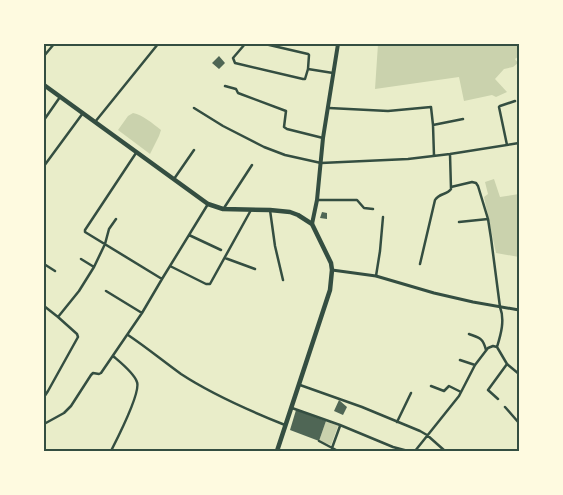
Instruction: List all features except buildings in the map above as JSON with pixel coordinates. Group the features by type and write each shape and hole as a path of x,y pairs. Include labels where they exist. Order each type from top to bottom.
{"main road":[{"path":"312,224 338,44"},
{"path":"44,85 208,204 223,209 290,212 312,224 328,257 332,270 329,293 277,451"}],"street":[{"path":"44,56 54,44"},
{"path":"95,122 158,44"},
{"path":"245,44 233,58 236,63 303,79 305,77 308,69 308,54 265,44"},
{"path":"308,69 333,73"},
{"path":"225,86 236,89 238,93 286,111 284,127 287,129 324,138"},
{"path":"44,120 60,97"},
{"path":"507,145 498,107 515,101"},
{"path":"194,108 223,126 284,155 321,163 408,159 519,143"},
{"path":"329,108 388,111 431,108 434,156"},
{"path":"44,166 82,113"},
{"path":"433,125 463,119"},
{"path":"174,180 194,150"},
{"path":"136,153 85,230 86,233 162,279"},
{"path":"420,264 435,200 438,196 451,190 450,154"},
{"path":"223,209 252,165"},
{"path":"451,187 472,182 478,186 488,219 502,314 501,333 497,347 507,364 519,374"},
{"path":"316,200 357,200 364,208 373,209"},
{"path":"44,424 71,406 91,375 101,373 142,313 208,204"},
{"path":"170,266 209,284 251,210"},
{"path":"270,210 274,246 283,280"},
{"path":"376,276 382,217"},
{"path":"58,317 79,291 94,267 105,244 109,228 116,219"},
{"path":"460,222 488,219"},
{"path":"189,234 222,250"},
{"path":"225,258 256,269"},
{"path":"81,259 94,267"},
{"path":"44,264 55,271"},
{"path":"332,270 376,276 434,293 519,310"},
{"path":"106,291 142,313"},
{"path":"44,306 77,334 78,337 44,397"},
{"path":"469,334 481,338 486,350"},
{"path":"128,335 184,375 232,401 285,425"},
{"path":"415,451 461,392 475,365 486,350 490,346 497,347"},
{"path":"111,451 128,416 138,387 134,376 113,356"},
{"path":"460,360 475,365"},
{"path":"498,399 488,389 507,364"},
{"path":"300,385 362,407 412,428 427,435 446,451"},
{"path":"431,386 444,391 449,386 461,392"},
{"path":"397,422 411,393"},
{"path":"291,407 393,447 408,451"},
{"path":"505,408 519,423"},
{"path":"332,448 340,425"},
{"path":"319,441 338,451"}],"green space":[{"path":"378,44 519,44 519,56 515,59 518,63 513,67 504,69 495,79 507,92 496,97 492,95 464,101 459,77 375,89"},
{"path":"133,113 144,117 161,130 150,154 118,130 128,116"},
{"path":"494,179 500,197 519,194 519,257 496,253 484,197 488,194 485,182"},
{"path":"326,421 338,426 331,445 319,441"}]}
